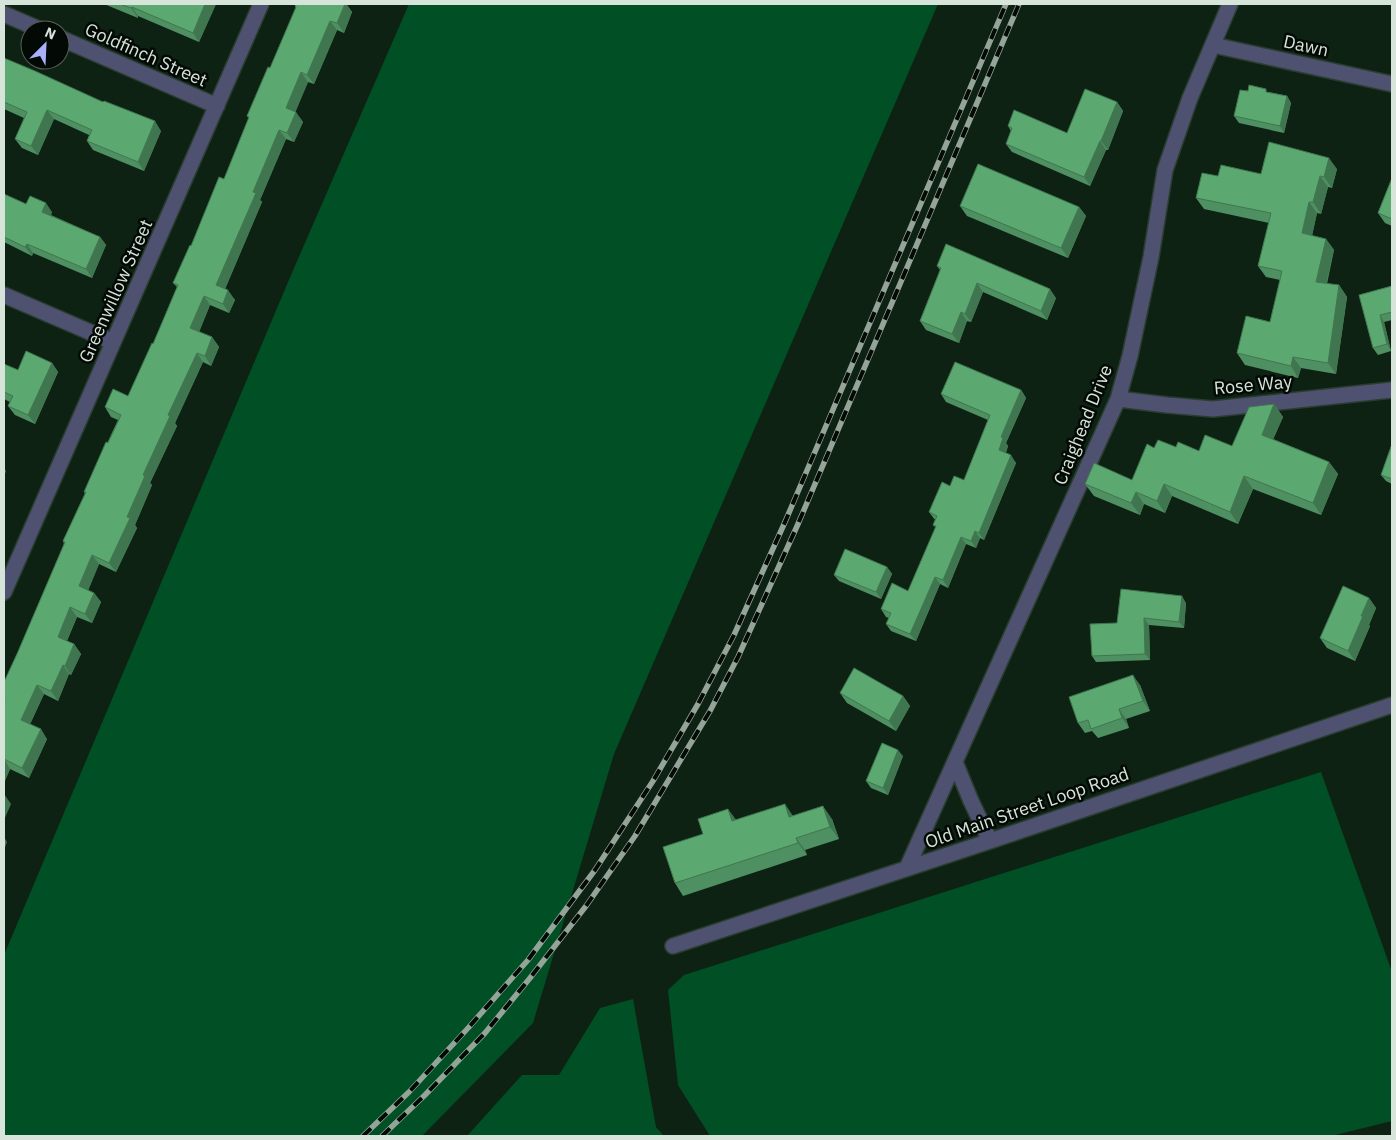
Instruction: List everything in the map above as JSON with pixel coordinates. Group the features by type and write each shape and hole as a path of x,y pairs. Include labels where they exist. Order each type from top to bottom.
{"street":[{"name":"Greenwillow Street","path":"4,592 7,575 114,342 261,4"},
{"name":"Craighead Drive","path":"907,868 1118,399 1130,356 1151,257 1165,170 1190,98 1230,4"},
{"path":"4,14 20,21"},
{"name":"Goldfinch Street","path":"70,42 217,106"},
{"name":"Dawn","path":"1213,45 1392,84"},
{"path":"4,295 114,342"},
{"name":"Rose Way","path":"1118,399 1213,409 1392,390"},
{"name":"Old Main Street Loop Road","path":"673,946 1392,705"},
{"path":"955,762 971,802 990,841"}],"green space":[{"path":"409,4 938,4 614,754 533,1023 422,1136 4,1136 4,955 291,275"},
{"path":"1321,772 1392,972 1392,1121 1331,1136 710,1136 678,1085 668,990 684,975"},
{"path":"633,999 656,1127 664,1136 467,1136 522,1075 559,1075 600,1008"}],"building":[{"path":"120,4 205,4 193,33 132,7"},
{"path":"296,4 345,4 337,23 330,21 307,75 301,72 286,108 296,112 287,133 279,130 253,192 256,193 216,285 228,290 223,304 204,296 190,328 212,337 205,356 197,353 168,415 170,416 143,475 145,476 127,517 130,518 109,563 92,555 79,586 94,593 85,614 70,607 58,637 74,644 65,666 63,665 51,691 37,685 21,720 41,729 22,768 4,759 4,682 65,542 63,541 86,492 84,492 106,442 108,443 121,415 105,407 113,389 128,396 153,344 178,285 173,283 191,246 219,177 224,179 249,117 247,116 268,67 270,68"},
{"path":"4,58 20,65 20,70 33,70 103,102 155,121 138,162 87,141 92,130 47,110 31,146 15,139 27,112 4,102"},
{"path":"1249,85 1266,89 1266,92 1287,96 1280,126 1234,116 1240,90 1248,91"},
{"path":"1085,89 1117,102 1084,177 1006,144 1012,128 1008,126 1014,110 1067,133"},
{"path":"1269,142 1329,158 1324,177 1320,176 1313,202 1309,202 1302,233 1326,239 1316,282 1339,285 1328,363 1293,357 1291,366 1237,353 1246,316 1270,322 1282,271 1258,266 1271,213 1196,198 1202,173 1218,176 1221,165 1261,174"},
{"path":"978,164 1079,207 1061,248 960,206"},
{"path":"1392,178 1392,219 1378,213"},
{"path":"4,194 26,204 30,196 46,203 42,212 100,237 86,269 27,244 25,247 4,237"},
{"path":"946,244 1050,289 1041,311 977,283 965,314 961,312 952,334 920,321 941,268 937,266"},
{"path":"1392,286 1392,312 1380,315 1387,344 1373,348 1359,295"},
{"path":"26,351 52,363 28,415 8,406 13,396 4,392 4,364 18,370"},
{"path":"955,362 1021,390 1001,437 1003,438 999,450 1011,455 979,533 975,531 971,541 961,537 943,580 935,577 910,634 886,624 891,613 881,609 892,583 908,591 936,526 933,525 937,516 929,512 942,482 950,486 954,476 964,480 990,415 941,394"},
{"path":"1274,404 1262,435 1329,462 1313,503 1244,476 1230,512 1164,484 1157,501 1136,492 1131,503 1085,484 1094,463 1132,480 1147,444 1154,448 1158,440 1176,447 1178,442 1199,451 1205,435 1232,446 1249,407"},
{"path":"1392,444 1392,479 1381,475"},
{"path":"845,549 887,567 876,592 834,575"},
{"path":"1343,586 1369,598 1348,651 1320,638"},
{"path":"1121,589 1182,596 1179,622 1144,618 1145,654 1092,656 1090,624 1117,623"},
{"path":"854,668 903,696 889,721 840,693"},
{"path":"1133,675 1143,701 1119,709 1122,718 1091,729 1088,720 1078,723 1069,697"},
{"path":"882,743 898,750 883,788 866,781"},
{"path":"785,804 789,817 823,806 830,827 796,838 798,843 675,883 663,847 703,834 698,819 728,809 732,821"}],"railway":[{"path":"363,1136 409,1092 528,960 595,870 653,781 698,704 734,635 785,522 1006,4"},
{"path":"382,1136 485,1033 586,906 635,836 710,711 738,657 798,524 1019,4"}]}
